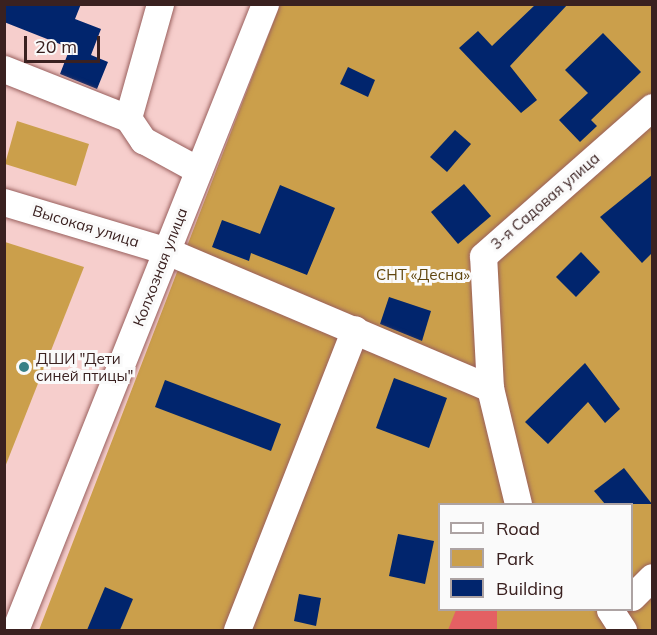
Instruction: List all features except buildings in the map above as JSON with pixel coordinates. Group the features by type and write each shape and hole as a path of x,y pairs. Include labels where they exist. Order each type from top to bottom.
{"street":[{"path":"128,118 160,4"},
{"name":"Колхозная улица","path":"15,630 265,4"},
{"path":"4,69 128,118 143,140 198,170"},
{"name":"3-я Садовая улица","path":"490,388 483,256 652,107"},
{"name":"Высокая улица","path":"7,209 167,251 490,388"},
{"path":"237,630 355,329"},
{"path":"490,388 518,503"},
{"path":"633,598 652,577"}],"green space":[{"name":"СНТ «Десна»","path":"280,5 652,5 652,630 39,630"},
{"path":"17,121 89,144 76,186 5,164"},
{"name":"ДШИ \"Дети синей птицы\"","path":"4,242 84,267 5,467"}],"shaded area":[{"path":"456,611 497,611 497,630 448,630"}],"place":[{"name":"ДШИ \"Дети синей птицы\"","path":"24,367"}]}
